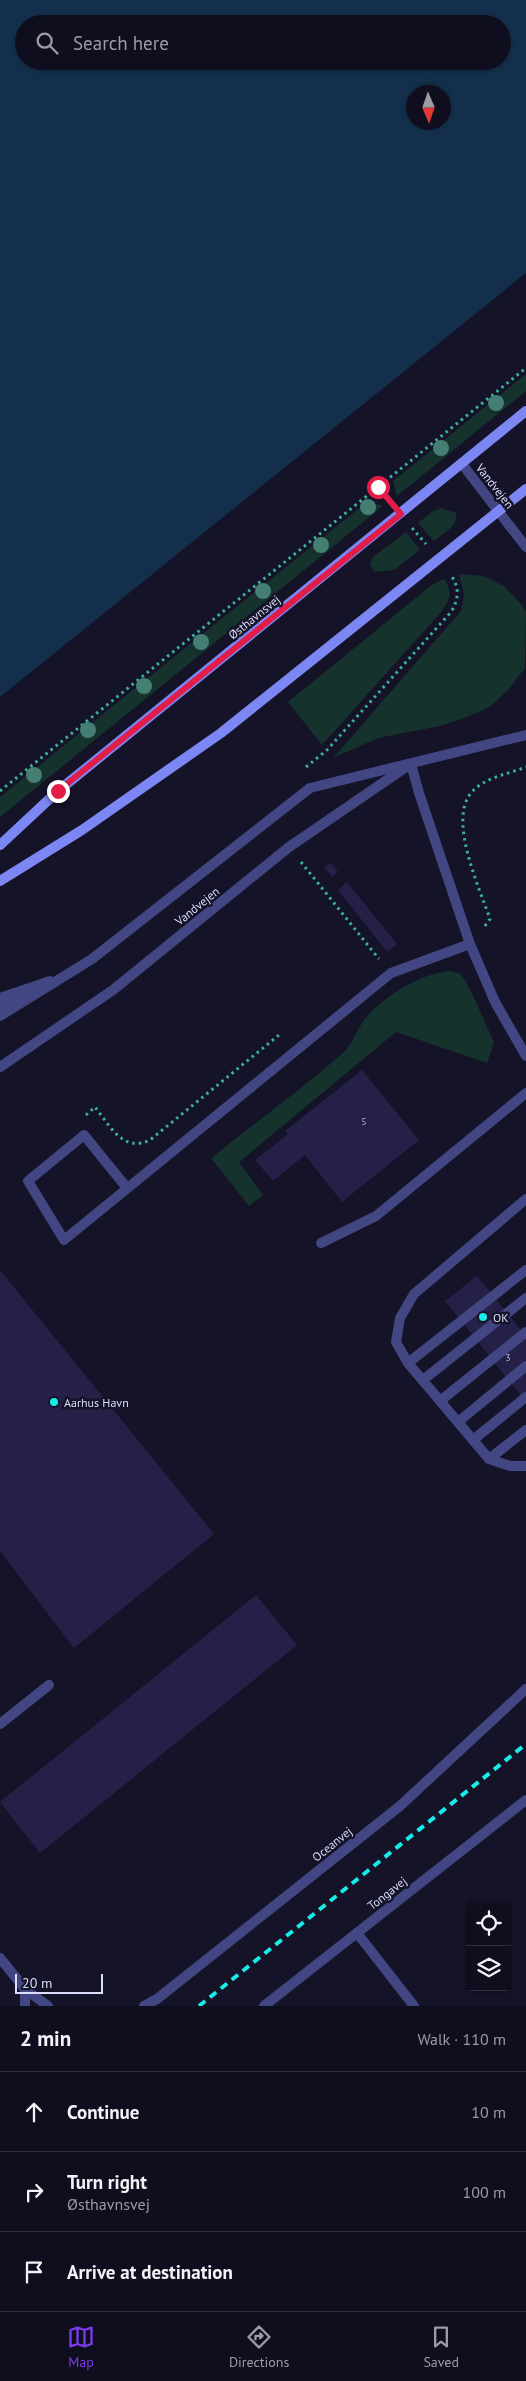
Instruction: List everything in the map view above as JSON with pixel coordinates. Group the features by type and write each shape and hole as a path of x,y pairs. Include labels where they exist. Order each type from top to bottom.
{"street":[{"name":"Østhavnsvej","path":"0,845 66,785 526,411"},
{"name":"Vandvejen","path":"462,464 526,547"},
{"path":"0,881 82,830 221,733 526,489"},
{"name":"Vandvejen","path":"0,1016 92,959 310,788 526,735"},
{"name":"Vandvejen","path":"0,1067 113,990 289,847 411,764"},
{"path":"411,764 470,944 495,1002 526,1056"},
{"path":"127,1188 84,1135 28,1181 64,1240 391,973 470,944"},
{"name":"Vandvejen","path":"0,990 68,975"},
{"name":"Vandvejen","path":"0,998 68,975"},
{"name":"Vandvejen","path":"0,1007 68,975"},
{"path":"321,1243 376,1216 526,1093"},
{"path":"526,1199 414,1294 400,1318 396,1342 408,1363 490,1459 510,1466 526,1466"},
{"path":"408,1363 526,1270"},
{"path":"423,1380 526,1298"},
{"path":"440,1401 526,1332"},
{"path":"458,1422 526,1366"},
{"path":"472,1440 526,1397"},
{"path":"490,1459 526,1430"},
{"path":"0,1724 50,1684"},
{"name":"Oceanvej","path":"144,2006 154,2003 400,1806 526,1689"},
{"name":"Tongavej","path":"264,2006 526,1800"},
{"path":"357,1933 414,2006"},
{"path":"0,1958 25,1989 48,2006"},
{"path":"24,2006 25,1989"}],"path":[{"path":"0,791 526,368"},
{"path":"305,769 327,750 452,612 457,602 458,590 453,577 378,487"},
{"path":"470,944 490,919 466,846 462,815 466,802 471,793 481,785 526,767"},
{"path":"289,847 391,973"},
{"path":"371,964 379,958"},
{"path":"82,1118 95,1107 121,1140 133,1144 143,1144 282,1033"}],"green space":[{"path":"526,374 526,391 397,496 393,481"},
{"path":"368,501 383,506 0,817 0,797"},
{"path":"441,508 456,513 456,518 453,525 434,541 418,523 432,512"},
{"path":"406,532 420,550 394,570 374,572 370,564 373,557"},
{"path":"459,574 483,576 504,586 521,604 526,612 525,668 508,690 490,707 440,726 378,738 333,758 461,611 464,594"},
{"path":"444,579 450,594 443,610 322,745 288,702 433,584"},
{"path":"449,971 459,973 464,978 494,1042 487,1063 396,1032 239,1162 263,1195 249,1206 211,1158 342,1054 365,1019 392,994 414,981"}],"water":[{"path":"0,0 526,0 526,273 0,697"}],"building":[{"path":"331,863 338,872 332,877 324,867"},
{"path":"347,882 397,944 387,952 338,890"},
{"path":"362,1070 419,1140 342,1202 305,1155 273,1181 255,1160 288,1134 285,1131"},
{"name":"Aarhus Havn","path":"0,1270 214,1534 74,1648 0,1551"},
{"path":"477,1276 526,1336 526,1402 445,1301"},
{"path":"256,1595 297,1645 40,1853 0,1802"}],"railway":[{"path":"199,2006 526,1744"}],"place":[{"name":"OK","path":"483,1317"},
{"name":"Aarhus Havn","path":"54,1402"}],"route":[{"path":"58,791 401,514 378,487"}]}
